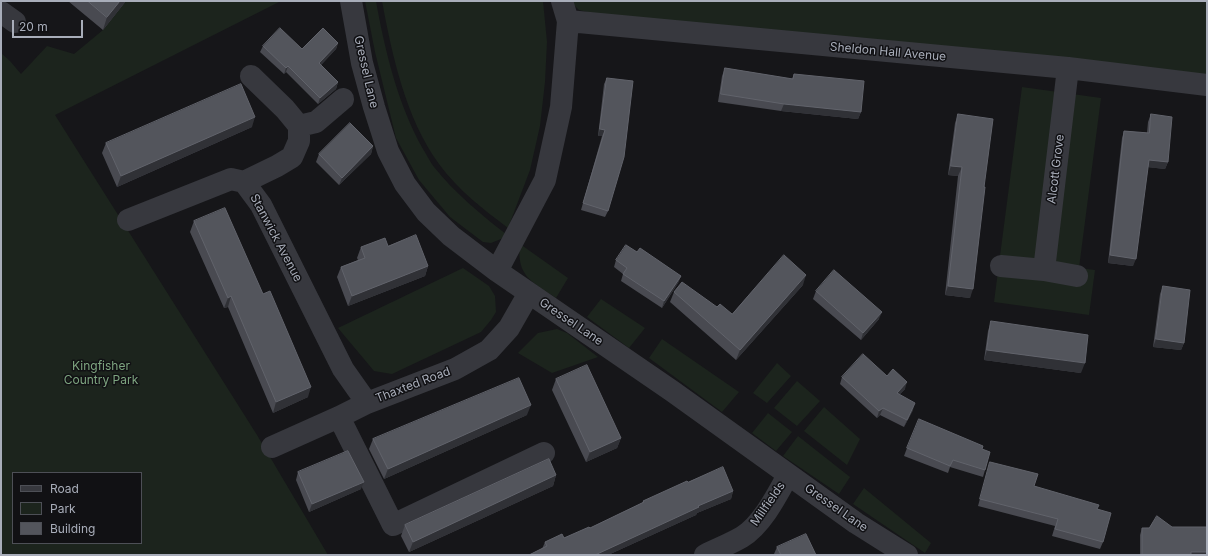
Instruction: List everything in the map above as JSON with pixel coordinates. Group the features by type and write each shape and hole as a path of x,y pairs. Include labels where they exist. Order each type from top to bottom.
{"street":[{"name":"Gressel Lane","path":"351,1 362,63 388,151 405,184 426,212 451,236 497,271 672,391 856,523 907,555"},
{"path":"497,271 545,180 561,107 565,11"},
{"name":"Sheldon Hall Avenue","path":"565,11 1207,85"},
{"name":"Alcott Grove","path":"1044,270 1068,68"},
{"path":"244,182 277,166 292,156 299,141 299,126 285,109 251,76"},
{"path":"299,126 316,122 344,98"},
{"name":"Stanwick Avenue","path":"128,220 231,179 244,182 261,205 343,369 367,403"},
{"path":"1001,266 1044,270 1077,276"},
{"name":"Thaxted Road","path":"272,447 367,403 455,369 489,350 509,328 529,293"},
{"path":"339,417 393,525 544,453"},
{"name":"Millfields","path":"705,555 743,537 759,521 772,503 788,475"}],"green space":[{"name":"Kingfisher Country Park","path":"126,1 281,1 55,115 257,435 328,555 1,555 1,53 21,74 47,46 74,54 103,30"},
{"path":"365,1 376,1 388,58 400,96 406,114 423,149 434,167 450,186 477,211 506,234 501,239 491,243 483,242 450,217 419,180 396,138 375,52"},
{"path":"382,1 543,1 547,42 545,82 540,126 530,170 508,228 480,206 454,182 439,164 427,146 409,107 402,86 390,43"},
{"path":"570,1 1207,1 1207,78 595,14 579,10"},
{"path":"1022,87 1101,98 1079,268 1095,270 1089,315 994,302"},
{"path":"520,244 568,278 556,298 533,283 524,271 519,255"},
{"path":"463,268 489,286 495,296 496,312 481,332 392,374 374,371 338,328"},
{"path":"601,299 645,328 629,348 587,317"},
{"path":"557,329 567,333 598,357 552,373 518,353 538,333"},
{"path":"662,339 739,392 722,412 649,358"},
{"path":"777,363 791,376 767,403 753,393"},
{"path":"797,381 820,401 797,426 774,408"},
{"path":"824,407 860,439 847,465 804,431"},
{"path":"768,413 792,432 776,451 752,433"},
{"path":"798,436 850,477 839,494 783,456"},
{"path":"864,488 931,543 925,553 853,504"}],"building":[{"path":"88,1 120,1 107,17"},
{"path":"280,28 302,49 323,28 338,43 319,63 338,82 320,98 288,66 286,68 263,46"},
{"path":"725,68 793,79 794,74 864,81 861,112 784,104 721,94"},
{"path":"607,78 633,81 624,157 608,211 583,203 605,130 600,129"},
{"path":"241,84 255,117 121,176 106,143"},
{"path":"958,114 993,119 973,289 948,286 962,167 951,166"},
{"path":"1151,114 1172,117 1168,162 1149,160 1136,259 1110,255 1124,131 1149,133"},
{"path":"350,123 373,146 342,178 319,154"},
{"path":"225,208 263,294 270,291 311,387 276,402 231,296 228,298 194,221"},
{"path":"416,235 428,266 352,296 341,267 365,258 361,247 385,238 388,246"},
{"path":"626,245 637,252 640,248 681,276 664,301 623,274 627,268 616,260"},
{"path":"784,255 806,275 740,350 674,292 682,282 717,307 720,304 732,314"},
{"path":"834,270 882,312 863,333 816,291"},
{"path":"1163,286 1190,290 1184,343 1156,339"},
{"path":"991,321 1088,335 1085,363 987,350"},
{"path":"863,354 887,376 893,369 907,382 897,393 915,403 907,420 883,408 879,411 842,377"},
{"path":"587,365 621,438 590,452 556,379"},
{"path":"519,378 531,405 388,469 373,439"},
{"path":"919,419 983,446 982,449 990,452 985,470 953,460 950,466 907,448"},
{"path":"348,451 364,482 312,504 298,472"},
{"path":"549,459 556,475 413,542 405,525"},
{"path":"990,462 1038,474 1034,486 1099,505 1097,509 1111,513 1103,542 1055,529 1058,519 980,499"},
{"path":"723,467 733,491 595,555 529,555 547,546 545,542 562,534 564,538 589,527 590,528 644,502 643,501"},
{"path":"1157,516 1172,527 1207,527 1207,552 1191,552 1191,555 1142,555 1142,528 1149,528"},
{"path":"806,534 816,555 781,555 777,547"}]}
